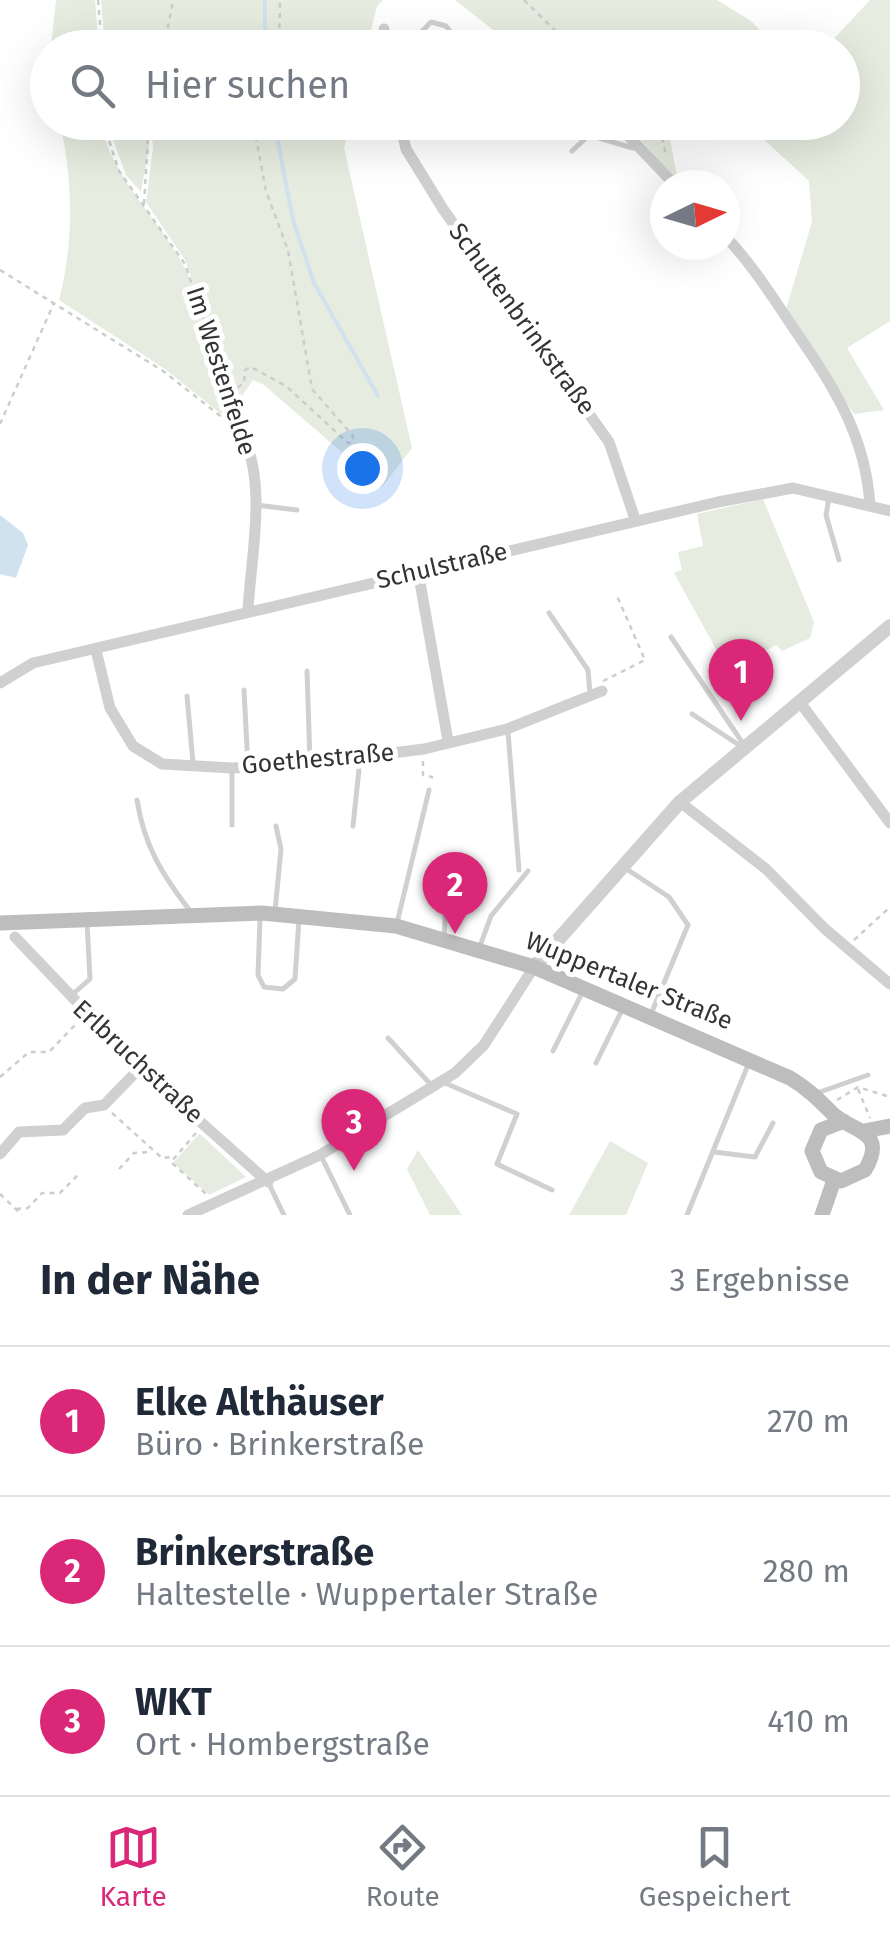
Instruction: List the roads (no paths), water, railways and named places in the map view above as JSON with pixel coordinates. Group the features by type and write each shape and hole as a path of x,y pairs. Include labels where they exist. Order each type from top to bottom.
{"main road":[{"name":"Wuppertaler Straße","path":"0,923 268,913 396,926 534,967 750,1059 814,1094 844,1122"},
{"path":"814,1094 822,1130"},
{"path":"890,1126 844,1122 822,1130 814,1143 813,1158 821,1172 834,1180 860,1175 872,1151 890,1137"},
{"path":"868,1127 872,1151"},
{"path":"822,1215 834,1180"}],"street":[{"name":"Schultenbrinkstraße","path":"404,140 448,216 609,442 635,520"},
{"path":"632,140 660,170"},
{"path":"740,254 843,401 864,458 870,506"},
{"name":"Im Westenfelde","path":"241,432 252,462 248,610"},
{"name":"Schulstraße","path":"0,683 32,663 635,520 793,488 890,511"},
{"path":"418,571 448,741"},
{"path":"188,1215 268,1182 320,1155 438,1085 484,1046 534,967 680,802 890,626"},
{"name":"Goethestraße","path":"96,650 110,708 133,746 162,764 232,768 310,764 424,749 507,729 596,693"},
{"path":"799,701 885,805 890,823"},
{"path":"680,802 766,870 846,948 890,984"},
{"name":"Erlbruchstraße","path":"14,937 140,1068 268,1182"},
{"path":"0,1154 19,1132 63,1130 84,1108 104,1105 140,1068"}],"lane":[{"path":"423,30 429,23 449,30"},
{"path":"572,152 584,140"},
{"path":"606,140 641,150"},
{"path":"830,496 826,515 838,560"},
{"path":"253,505 297,510"},
{"path":"549,613 588,670 596,693"},
{"path":"670,637 743,746"},
{"path":"307,672 310,764"},
{"path":"244,690 248,767"},
{"path":"187,696 194,765"},
{"path":"692,714 743,746"},
{"path":"507,729 519,870"},
{"path":"352,826 360,757"},
{"path":"232,768 232,825"},
{"path":"396,926 429,790"},
{"path":"137,800 142,834 161,873 193,915"},
{"path":"276,826 281,849 258,975 264,987 283,989 295,978 299,916"},
{"path":"444,939 448,862"},
{"path":"622,866 670,897 688,925 650,1016"},
{"path":"480,949 490,916 528,870"},
{"path":"70,998 90,979 87,919"},
{"path":"553,1051 585,988"},
{"path":"596,1063 624,1005"},
{"path":"388,1038 438,1085 517,1114 496,1164 552,1190"},
{"path":"687,1215 750,1059"},
{"path":"814,1094 868,1075"},
{"path":"713,1152 756,1157 773,1123"},
{"path":"320,1155 350,1215"},
{"path":"268,1182 284,1215"}],"water":[{"path":"0,515 23,533 28,545 16,578 0,574"}],"waterway":[{"path":"265,0 265,30"},
{"path":"277,140 293,220 314,283 378,396"}],"place":[{"name":"Elke Althäuser","path":"741,721"},
{"name":"Brinkerstraße","path":"455,934"},
{"name":"WKT","path":"354,1171"}]}
